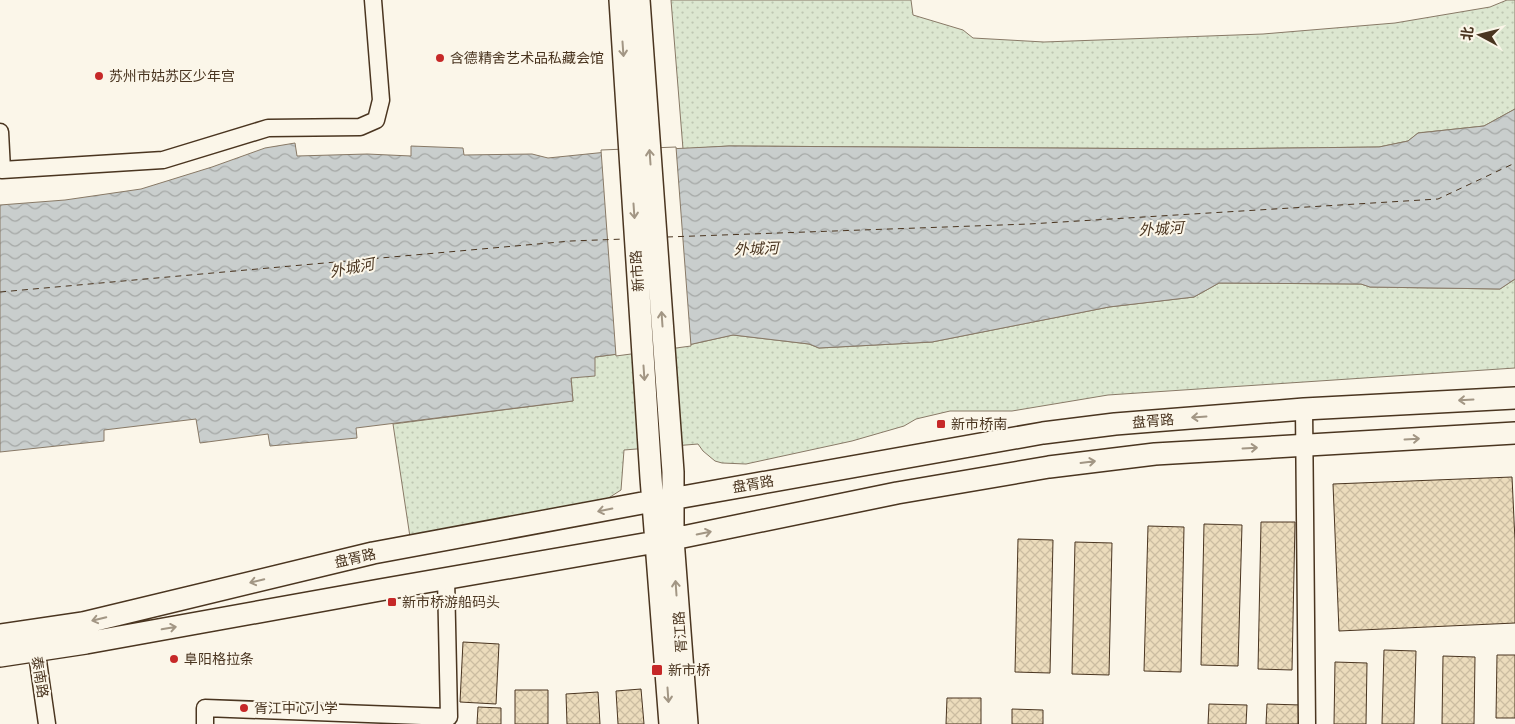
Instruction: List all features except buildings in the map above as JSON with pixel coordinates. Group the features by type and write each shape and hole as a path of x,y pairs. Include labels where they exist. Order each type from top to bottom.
{"main road":[{"name":"新市路","path":"620,0 651,478 662,500"},
{"name":"新市路","path":"639,0 672,472 662,500 664,540"},
{"name":"盘胥路","path":"0,656 35,640 83,623 373,553 1043,433 1115,424 1304,409 1515,398"},
{"path":"1043,433 955,458 736,507 965,474 1049,467"},
{"name":"盘胥路","path":"0,636 86,643 664,540 897,493 1049,467 1155,454 1515,433"},
{"path":"283,575 586,534 391,579 289,606"},
{"name":"胥江路","path":"664,540 670,724"},
{"name":"胥江路","path":"664,540 686,724"}],"street":[{"path":"0,132 2,170 163,160 268,128 360,127 376,120 381,100 373,0"},
{"path":"1304,409 1307,724"},
{"path":"205,724 205,708 449,717 446,578"},
{"name":"泰南路","path":"35,640 47,724"}],"green space":[{"path":"671,0 911,0 913,15 963,30 973,38 1044,42 1263,34 1395,23 1490,7 1507,0 1515,0 1515,109 1484,126 1418,133 1408,141 1379,147 1206,149 729,146 683,149"},
{"path":"1515,279 1515,368 1108,395 1012,411 950,411 916,419 904,426 852,441 746,464 715,461 698,444 624,450 621,490 607,499 410,537 393,424 573,401 571,378 595,357 688,345 733,335 809,344 819,348 932,342 1109,307 1194,297 1219,283 1361,284 1370,287 1500,289"}],"water":[{"name":"外城河","path":"1515,109 1515,279 1500,289 1370,287 1361,284 1219,283 1194,297 1109,307 932,342 819,348 809,344 733,335 688,345 595,357 595,376 571,378 573,401 356,428 357,438 270,446 268,434 200,443 196,419 104,430 104,441 0,452 0,205 65,200 141,189 265,148 295,143 297,156 367,154 411,156 411,146 463,148 464,155 532,154 548,158 607,152 729,146 1206,149 1379,147 1408,141 1418,133 1484,126"}],"pier":[{"path":"676,147 691,346 616,356 601,150"}],"ferry route":[{"path":"667,237 1029,224 1438,199 1515,163"},
{"path":"0,292 571,241 625,239"}],"place":[{"name":"含德精舍艺术品私藏会馆","path":"440,58"},
{"name":"苏州市姑苏区少年宫","path":"99,76"},
{"name":"新市桥南","path":"941,424"},
{"name":"新市桥游船码头","path":"392,602"},
{"name":"阜阳格拉条","path":"174,659"},
{"name":"新市桥","path":"657,670"},
{"name":"胥江中心小学","path":"244,708"}]}
